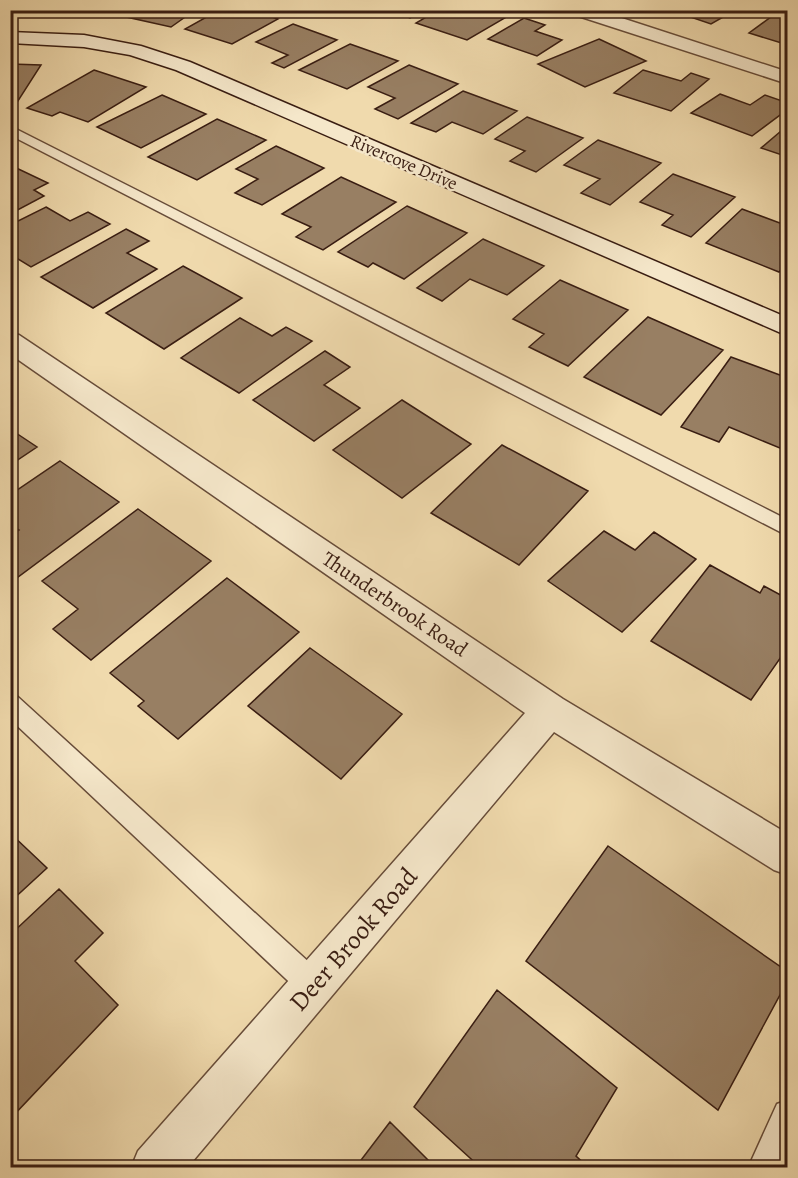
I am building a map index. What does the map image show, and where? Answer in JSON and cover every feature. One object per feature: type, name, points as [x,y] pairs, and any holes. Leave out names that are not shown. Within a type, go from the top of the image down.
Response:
[{"type":"street","points":[[588,12],[788,78]]},
{"type":"street","name":"Rivercove Drive","points":[[10,37],[84,41],[134,50],[183,66],[788,328]]},
{"type":"street","name":"Thunderbrook Road","points":[[10,341],[550,710],[788,856]]},
{"type":"street","name":"Deer Brook Road","points":[[155,1167],[550,710]]},
{"type":"lane","points":[[10,130],[788,529]]},
{"type":"lane","points":[[10,704],[313,985]]},
{"type":"lane","points":[[763,1167],[788,1115]]},
{"type":"building","points":[[10,10],[42,10],[41,13],[10,14]]},
{"type":"building","points":[[130,10],[195,10],[171,27],[122,16]]},
{"type":"building","points":[[219,10],[250,10],[278,19],[232,44],[185,29]]},
{"type":"building","points":[[390,10],[425,10],[410,18]]},
{"type":"building","points":[[438,10],[467,10],[480,15],[487,10],[504,10],[513,13],[467,40],[416,23]]},
{"type":"building","points":[[670,10],[728,10],[732,12],[711,24]]},
{"type":"building","points":[[775,14],[788,18],[788,45],[749,33]]},
{"type":"building","points":[[524,18],[545,25],[535,31],[562,40],[537,56],[488,39]]},
{"type":"building","points":[[293,24],[337,40],[284,68],[272,63],[288,55],[256,42]]},
{"type":"building","points":[[599,39],[646,61],[585,87],[538,64]]},
{"type":"building","points":[[350,44],[398,61],[347,89],[299,70]]},
{"type":"building","points":[[10,64],[41,65],[16,104],[10,103]]},
{"type":"building","points":[[409,65],[458,84],[398,119],[375,109],[395,98],[368,87]]},
{"type":"building","points":[[94,70],[146,87],[88,122],[60,112],[52,116],[27,108]]},
{"type":"building","points":[[643,70],[681,81],[691,73],[709,79],[671,111],[614,93]]},
{"type":"building","points":[[463,91],[517,111],[483,134],[452,122],[436,132],[411,123]]},
{"type":"building","points":[[720,94],[750,105],[765,95],[788,103],[788,109],[752,136],[691,113]]},
{"type":"building","points":[[162,95],[206,114],[141,148],[97,127]]},
{"type":"building","points":[[527,117],[583,138],[536,172],[510,161],[525,151],[495,139]]},
{"type":"building","points":[[217,119],[266,140],[197,180],[148,157]]},
{"type":"building","points":[[788,125],[788,157],[761,148]]},
{"type":"building","points":[[598,140],[661,163],[610,205],[581,193],[600,179],[564,165]]},
{"type":"building","points":[[276,146],[324,168],[262,205],[235,193],[258,179],[236,169]]},
{"type":"building","points":[[10,165],[48,183],[34,190],[44,196],[10,214]]},
{"type":"building","points":[[673,174],[735,197],[691,237],[662,225],[673,215],[640,202]]},
{"type":"building","points":[[341,177],[396,202],[323,250],[296,237],[311,227],[282,214]]},
{"type":"building","points":[[407,206],[467,233],[404,279],[373,263],[368,267],[338,252]]},
{"type":"building","points":[[46,207],[70,221],[88,212],[110,224],[31,267],[10,254],[10,225]]},
{"type":"building","points":[[742,209],[788,226],[788,263],[779,272],[706,243]]},
{"type":"building","points":[[126,229],[149,241],[127,253],[157,269],[93,308],[41,277]]},
{"type":"building","points":[[483,239],[544,266],[507,295],[470,279],[442,301],[417,288]]},
{"type":"building","points":[[183,266],[242,298],[164,349],[106,313]]},
{"type":"building","points":[[560,280],[628,310],[568,366],[529,347],[544,334],[513,319]]},
{"type":"building","points":[[648,317],[723,350],[661,415],[584,377]]},
{"type":"building","points":[[240,318],[272,336],[286,327],[312,341],[239,393],[181,358]]},
{"type":"building","points":[[325,351],[350,367],[324,385],[360,408],[314,441],[253,400]]},
{"type":"building","points":[[731,357],[788,378],[787,451],[729,427],[719,442],[681,427]]},
{"type":"building","points":[[402,400],[471,444],[402,498],[333,450]]},
{"type":"building","points":[[10,429],[37,447],[10,465]]},
{"type":"building","points":[[502,445],[588,491],[519,565],[431,513]]},
{"type":"building","points":[[60,461],[119,502],[14,580],[10,577],[10,536],[19,530],[10,524],[10,495]]},
{"type":"building","points":[[138,509],[211,561],[91,660],[53,629],[78,609],[42,581]]},
{"type":"building","points":[[604,531],[635,550],[654,532],[696,559],[622,632],[548,581]]},
{"type":"building","points":[[710,565],[760,593],[764,586],[788,599],[788,647],[751,700],[651,641]]},
{"type":"building","points":[[227,578],[299,632],[178,739],[138,706],[144,701],[110,673]]},
{"type":"building","points":[[310,648],[402,714],[341,779],[248,706]]},
{"type":"building","points":[[10,833],[47,868],[10,902]]},
{"type":"building","points":[[608,846],[788,972],[788,980],[718,1110],[526,961]]},
{"type":"building","points":[[59,889],[103,933],[75,961],[118,1005],[10,1119],[10,935]]},
{"type":"building","points":[[497,990],[617,1088],[576,1156],[589,1168],[481,1168],[414,1107]]},
{"type":"building","points":[[390,1122],[436,1168],[355,1168]]}]
